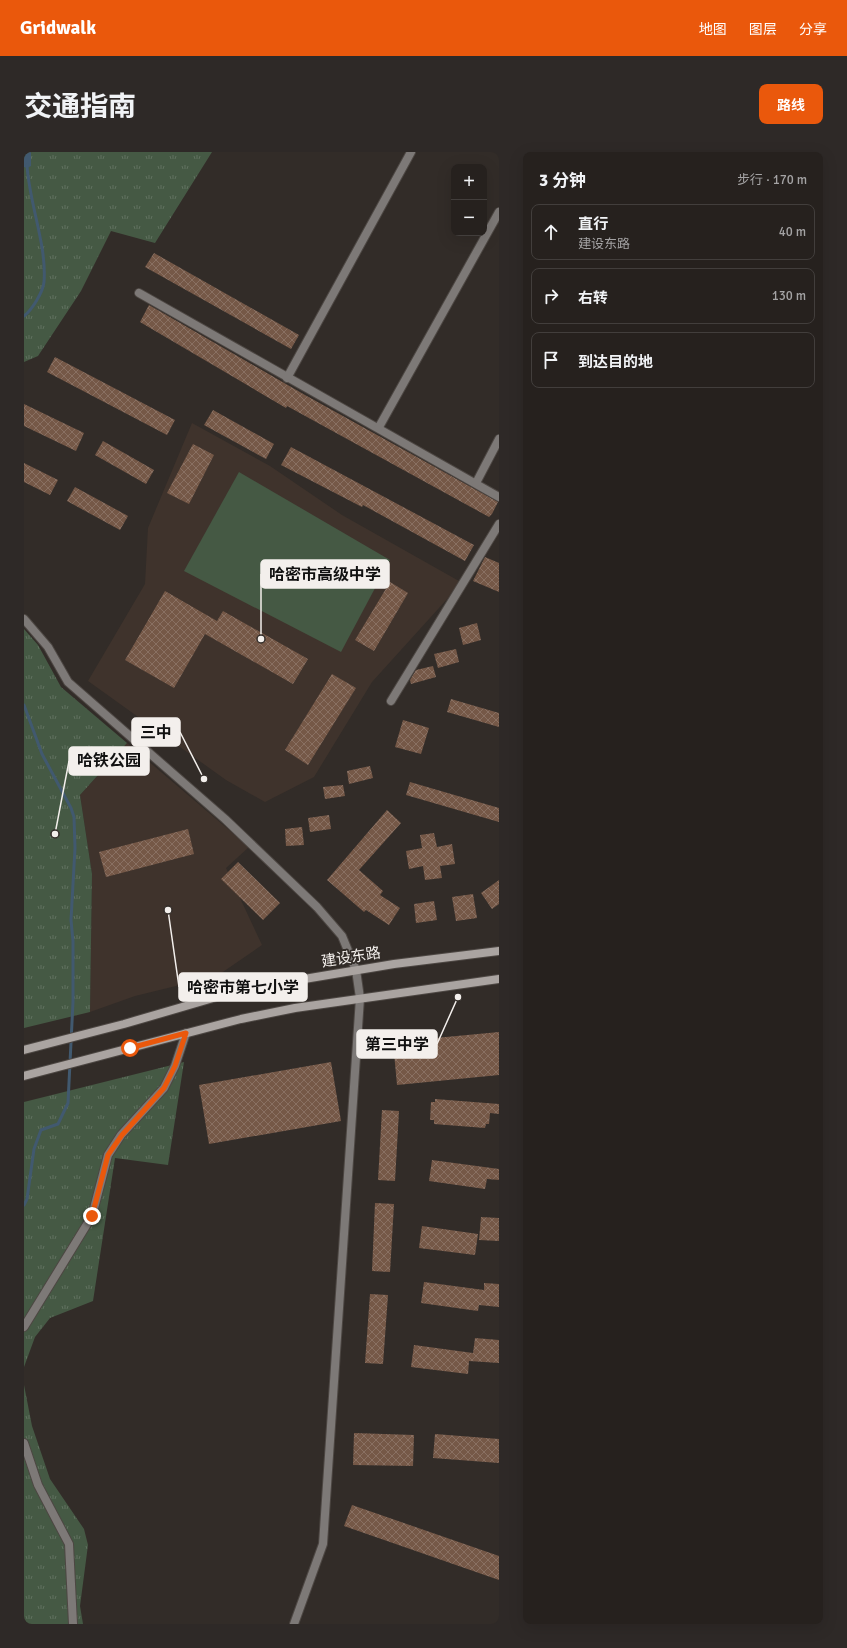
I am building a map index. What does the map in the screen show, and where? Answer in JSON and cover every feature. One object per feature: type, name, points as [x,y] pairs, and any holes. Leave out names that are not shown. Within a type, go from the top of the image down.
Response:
[{"type":"main road","name":"建设东路","points":[[24,1050],[124,1024],[244,989],[356,970],[499,951]]},
{"type":"main road","points":[[24,1076],[241,1019],[360,998],[499,979]]},
{"type":"street","points":[[287,378],[411,152]]},
{"type":"street","points":[[380,427],[499,212]]},
{"type":"street","points":[[140,293],[380,427],[499,497]]},
{"type":"street","points":[[476,484],[499,439]]},
{"type":"street","points":[[391,701],[499,524]]},
{"type":"street","points":[[24,619],[48,647],[68,682],[225,819],[317,907],[342,936],[356,970],[360,998],[323,1544],[294,1624]]},
{"type":"street","points":[[24,1327],[92,1216],[108,1155],[122,1135],[164,1088],[175,1066],[186,1033]]},
{"type":"street","points":[[24,1443],[38,1485],[69,1544],[73,1624]]},
{"type":"shaded area","points":[[192,423],[270,466],[342,515],[459,581],[448,598],[372,682],[314,777],[265,802],[226,780],[88,681],[145,584],[148,528]]},
{"type":"shaded area","points":[[127,743],[249,847],[226,868],[262,945],[217,976],[135,996],[90,1012],[92,874],[80,795]]},
{"type":"green space","points":[[24,152],[212,152],[155,243],[111,231],[81,291],[38,356],[24,362]]},
{"type":"green space","points":[[239,472],[390,560],[341,652],[184,571]]},
{"type":"green space","points":[[24,629],[38,645],[61,687],[127,743],[80,795],[92,874],[90,1012],[24,1028]]},
{"type":"green space","points":[[184,1062],[168,1165],[115,1158],[93,1301],[50,1318],[35,1337],[24,1367],[24,1102]]},
{"type":"green space","points":[[24,1385],[32,1426],[50,1479],[84,1529],[88,1545],[80,1606],[83,1624],[24,1624]]},
{"type":"water","points":[[24,152],[31,152],[31,166],[27,168],[24,167]]},
{"type":"building","points":[[154,253],[299,335],[291,349],[145,267]]},
{"type":"building","points":[[149,305],[305,395],[498,502],[492,514],[489,517],[287,406],[286,408],[140,322]]},
{"type":"building","points":[[55,357],[175,420],[167,435],[47,372]]},
{"type":"building","points":[[24,404],[84,433],[76,451],[24,426]]},
{"type":"building","points":[[213,410],[274,444],[266,459],[204,425]]},
{"type":"building","points":[[103,441],[154,470],[146,484],[95,455]]},
{"type":"building","points":[[193,444],[214,455],[189,504],[167,493]]},
{"type":"building","points":[[291,447],[474,545],[465,561],[363,505],[362,507],[281,465]]},
{"type":"building","points":[[24,463],[58,480],[50,495],[24,482]]},
{"type":"building","points":[[75,487],[128,516],[120,530],[67,501]]},
{"type":"building","points":[[485,557],[499,563],[499,592],[473,581]]},
{"type":"building","points":[[390,582],[408,593],[374,651],[355,640]]},
{"type":"building","points":[[165,591],[217,621],[223,611],[308,659],[293,684],[205,634],[174,688],[125,660]]},
{"type":"building","points":[[477,623],[481,640],[463,645],[459,628]]},
{"type":"building","points":[[456,649],[459,662],[438,668],[434,654]]},
{"type":"building","points":[[433,666],[436,677],[411,684],[410,680],[416,670]]},
{"type":"building","points":[[332,674],[356,688],[308,765],[285,750]]},
{"type":"building","points":[[451,699],[499,713],[499,727],[447,712]]},
{"type":"building","points":[[403,720],[429,728],[421,754],[395,747]]},
{"type":"building","points":[[370,766],[373,778],[349,784],[347,771]]},
{"type":"building","points":[[410,782],[499,808],[499,822],[406,795]]},
{"type":"building","points":[[343,785],[345,796],[325,799],[323,787]]},
{"type":"building","points":[[387,810],[401,823],[359,870],[383,891],[380,895],[400,908],[389,925],[366,910],[364,912],[327,880]]},
{"type":"building","points":[[329,815],[331,829],[310,832],[308,818]]},
{"type":"building","points":[[302,827],[304,845],[286,846],[285,829]]},
{"type":"building","points":[[188,829],[194,854],[106,877],[99,852]]},
{"type":"building","points":[[434,833],[437,847],[452,844],[455,864],[440,866],[442,878],[425,880],[423,866],[409,869],[406,851],[422,848],[420,835]]},
{"type":"building","points":[[238,862],[280,903],[263,920],[221,879]]},
{"type":"building","points":[[499,880],[499,904],[492,909],[481,893]]},
{"type":"building","points":[[473,894],[477,918],[456,921],[452,897]]},
{"type":"building","points":[[434,901],[437,920],[416,923],[414,904]]},
{"type":"building","points":[[499,1032],[499,1075],[397,1085],[393,1042]]},
{"type":"building","points":[[331,1062],[341,1121],[209,1144],[199,1085]]},
{"type":"building","points":[[435,1099],[499,1104],[499,1114],[490,1113],[489,1124],[486,1124],[485,1128],[434,1124],[434,1120],[430,1120],[431,1102],[435,1102]]},
{"type":"building","points":[[382,1110],[399,1111],[395,1181],[378,1180]]},
{"type":"building","points":[[432,1160],[499,1169],[499,1180],[487,1179],[485,1189],[429,1181]]},
{"type":"building","points":[[375,1203],[394,1204],[390,1272],[372,1271]]},
{"type":"building","points":[[481,1217],[499,1218],[499,1241],[479,1240]]},
{"type":"building","points":[[422,1226],[478,1234],[475,1255],[419,1248]]},
{"type":"building","points":[[424,1282],[484,1290],[484,1283],[499,1284],[499,1307],[479,1305],[478,1311],[421,1303]]},
{"type":"building","points":[[370,1294],[388,1295],[383,1364],[365,1363]]},
{"type":"building","points":[[475,1338],[499,1340],[499,1363],[469,1361],[468,1374],[411,1367],[414,1345],[473,1353]]},
{"type":"building","points":[[354,1433],[414,1435],[413,1466],[353,1465]]},
{"type":"building","points":[[435,1434],[499,1439],[499,1463],[433,1458]]},
{"type":"building","points":[[352,1505],[499,1556],[499,1580],[344,1526]]},
{"type":"waterway","points":[[24,316],[37,300],[42,291],[44,282],[43,253],[28,179],[27,165]]},
{"type":"waterway","points":[[24,705],[42,754],[71,808],[74,817],[75,848],[71,920],[73,941],[73,1002],[68,1103],[58,1124],[41,1130],[34,1149],[27,1199],[24,1205]]},
{"type":"place","name":"哈密市高级中学","points":[[261,639]]},
{"type":"place","name":"三中","points":[[204,779]]},
{"type":"place","name":"哈铁公园","points":[[55,834]]},
{"type":"place","name":"哈密市第七小学","points":[[168,910]]},
{"type":"place","name":"第三中学","points":[[458,997]]},
{"type":"route","points":[[92,1216],[108,1155],[122,1135],[164,1088],[175,1066],[186,1033],[130,1048]]}]
